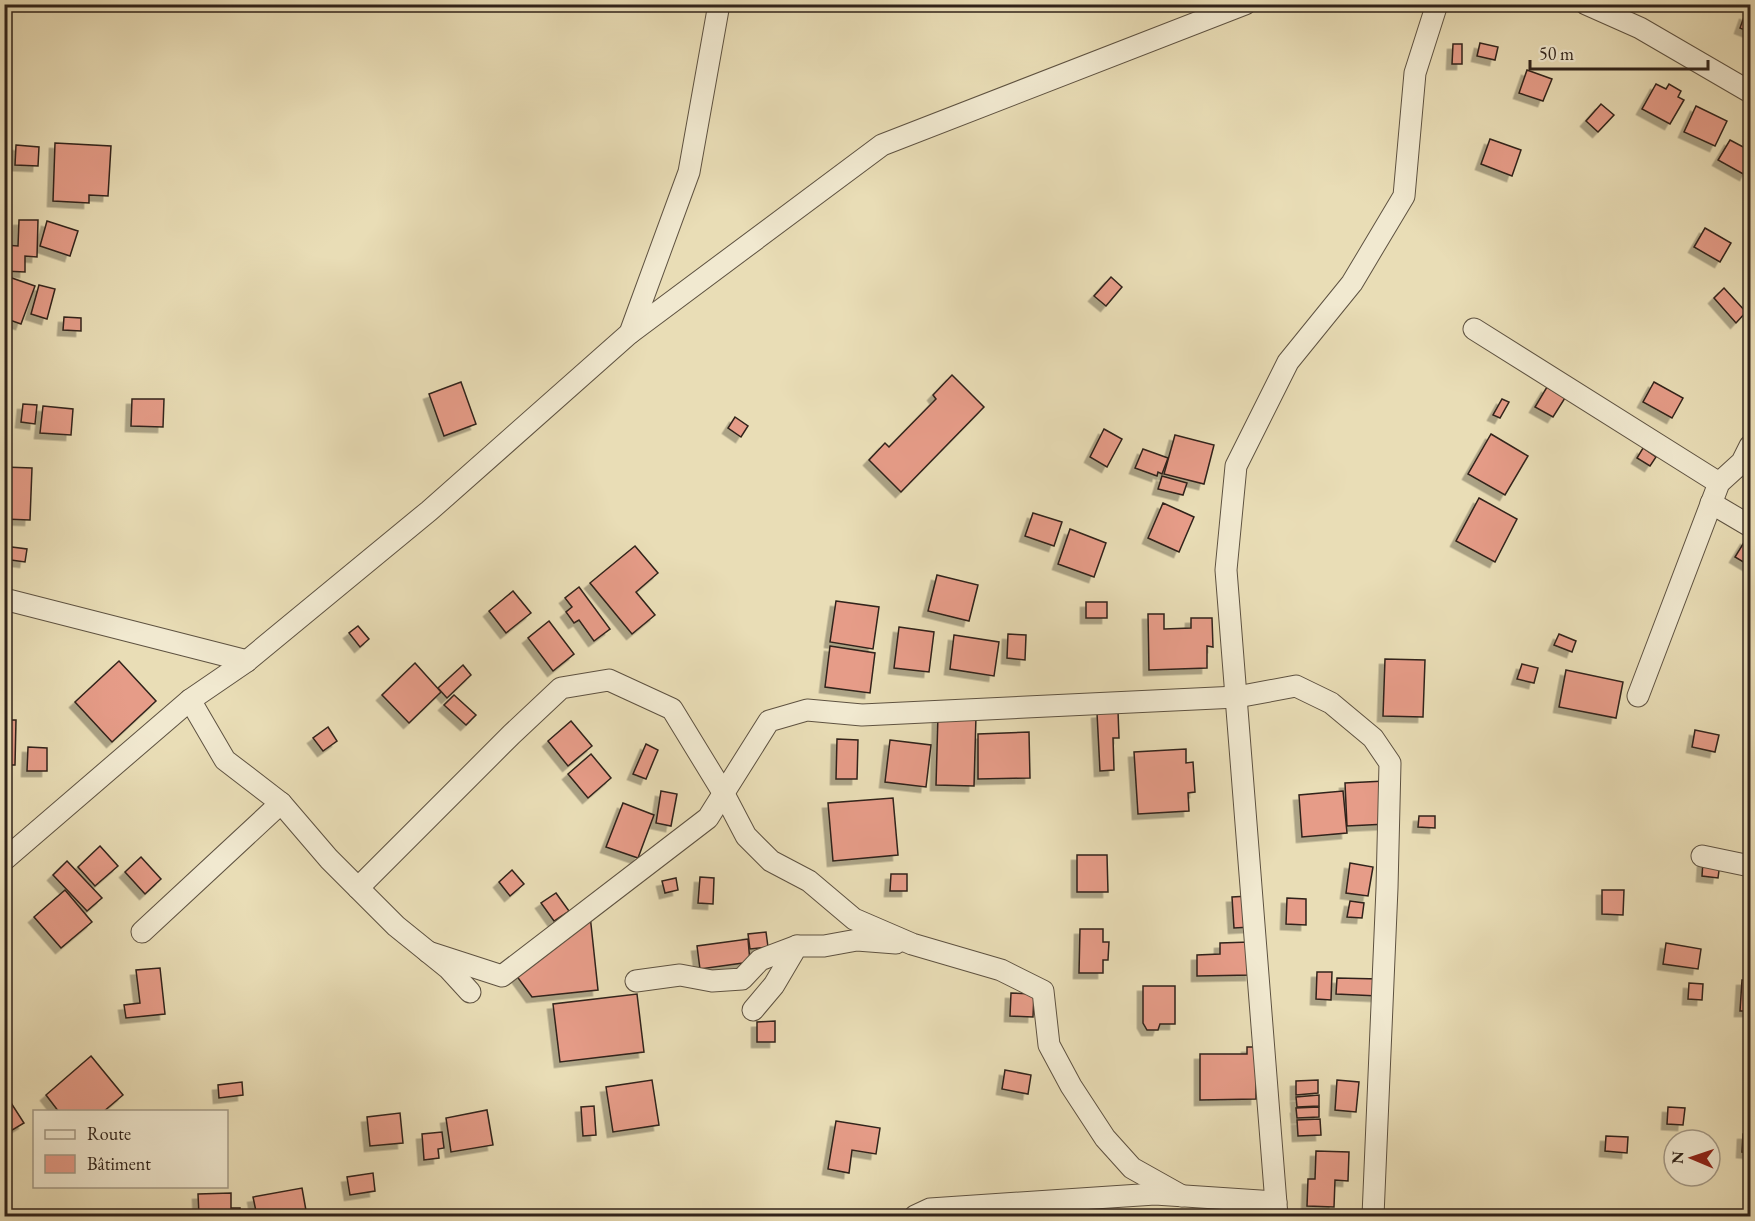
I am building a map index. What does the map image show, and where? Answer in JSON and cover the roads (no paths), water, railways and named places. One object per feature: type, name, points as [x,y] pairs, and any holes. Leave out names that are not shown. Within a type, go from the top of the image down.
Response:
[{"type":"street","points":[[630,333],[690,172],[719,4]]},
{"type":"street","points":[[4,860],[190,700],[247,661],[429,511],[630,333],[882,145],[1245,4]]},
{"type":"street","points":[[915,1216],[930,1209],[1028,1209],[1155,1194],[1276,1209],[1226,570],[1236,466],[1288,362],[1352,283],[1404,196],[1414,73],[1437,4]]},
{"type":"street","points":[[1586,4],[1640,28],[1750,92]]},
{"type":"street","points":[[1474,329],[1715,493],[1750,526]]},
{"type":"street","points":[[1638,696],[1715,493],[1742,462],[1750,446]]},
{"type":"street","points":[[4,598],[247,661]]},
{"type":"street","points":[[358,888],[561,688],[609,680],[672,709],[724,794],[746,836],[771,861],[809,881],[854,919],[912,944],[1001,970],[1043,991],[1049,1045],[1071,1086],[1105,1138],[1132,1168],[1182,1196]]},
{"type":"street","points":[[428,952],[502,976],[708,818],[770,722],[807,710],[862,715],[1237,697],[1296,686],[1331,703],[1374,738],[1390,763],[1373,1216]]},
{"type":"street","points":[[190,700],[225,760],[280,803],[329,859],[396,926],[448,968],[470,993]]},
{"type":"street","points":[[142,932],[280,803]]},
{"type":"street","points":[[1702,856],[1750,866]]},
{"type":"street","points":[[636,981],[680,975],[712,981],[742,979],[760,960],[797,946],[824,946],[856,940],[912,944]]},
{"type":"street","points":[[753,1010],[774,985],[797,946]]}]
